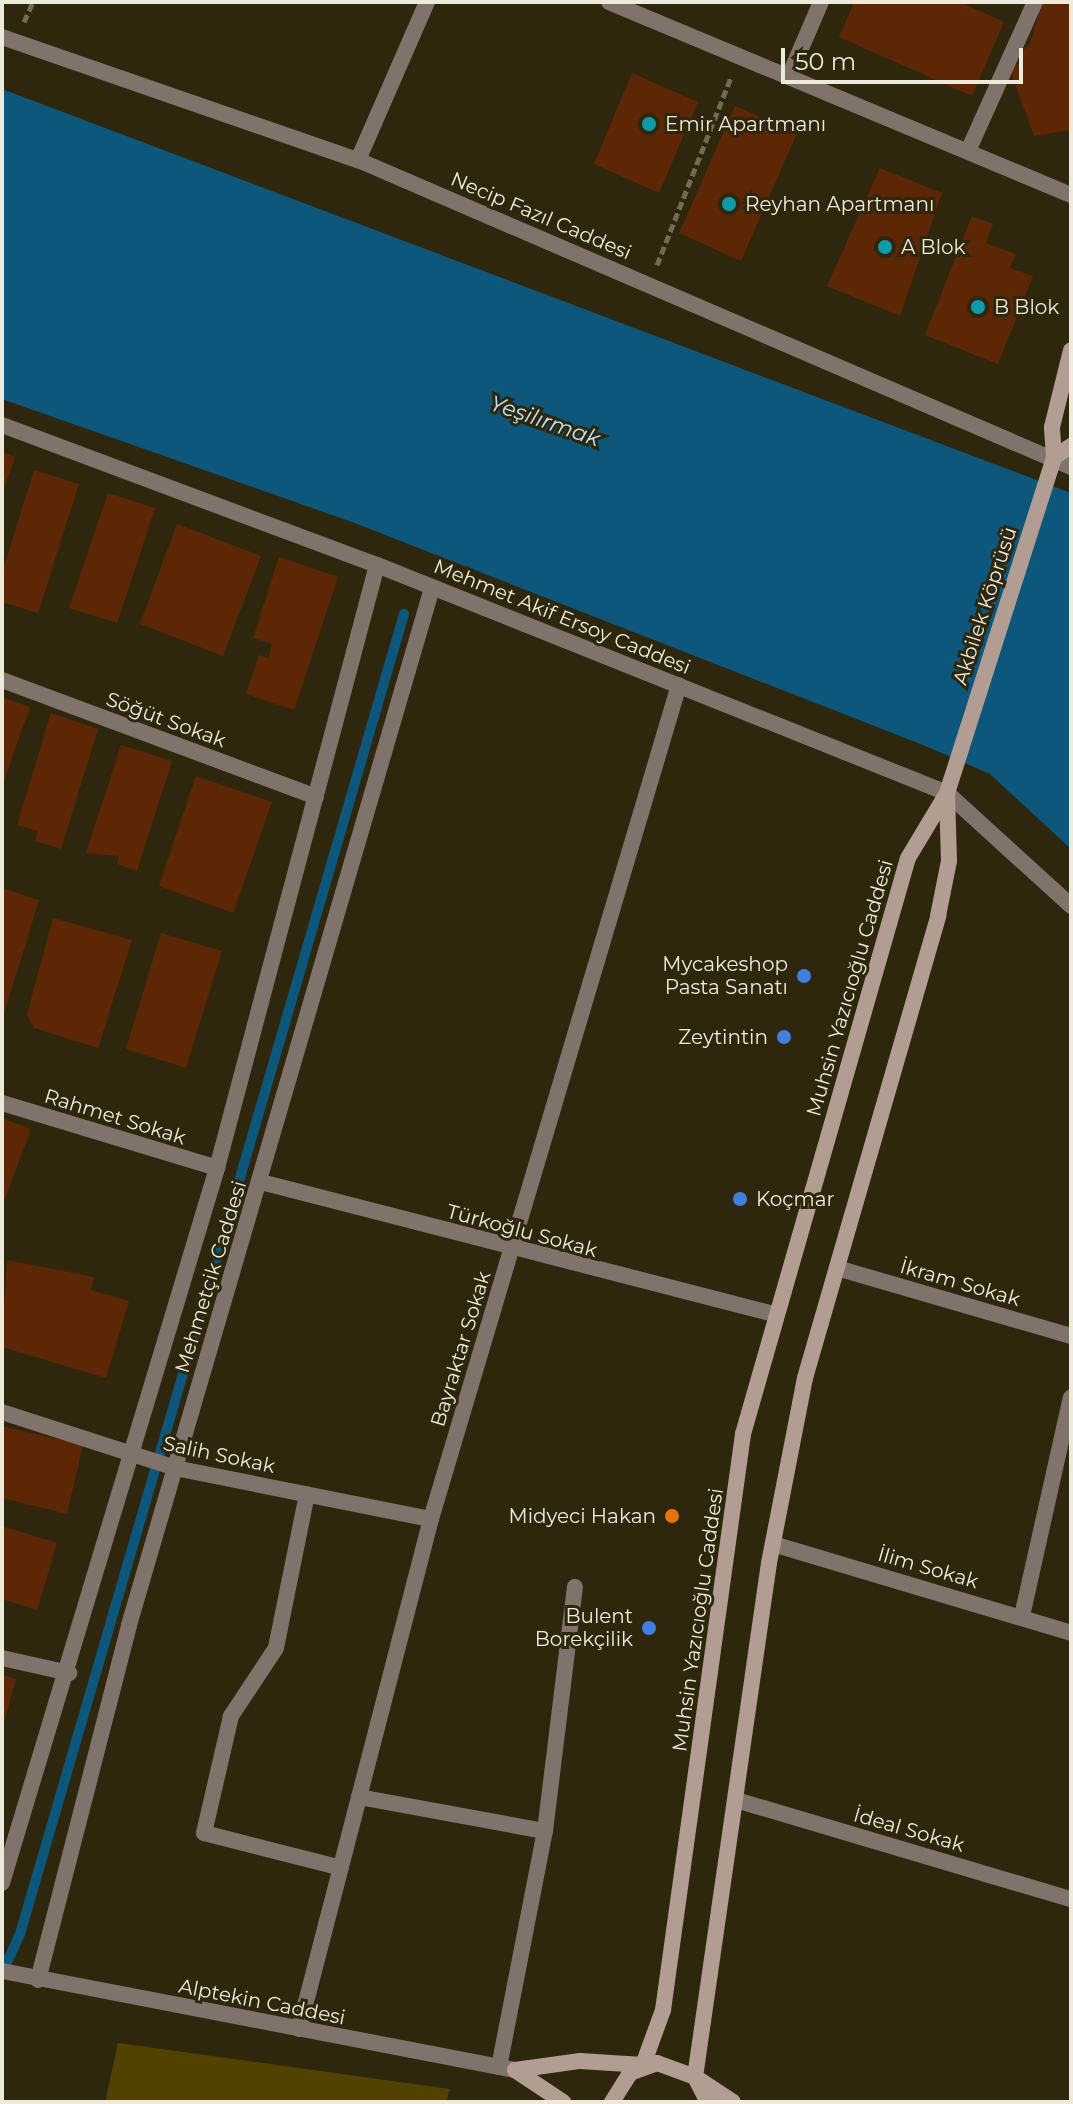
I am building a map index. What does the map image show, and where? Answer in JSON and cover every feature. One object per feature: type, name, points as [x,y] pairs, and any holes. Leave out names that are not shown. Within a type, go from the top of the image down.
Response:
[{"type":"main road","name":"Akbilek Köprüsü","points":[[947,793],[1054,457],[1052,427],[1071,350]]},
{"type":"main road","points":[[1054,457],[1071,446]]},
{"type":"main road","points":[[708,2102],[695,2077],[773,1544],[805,1378],[938,916],[949,861],[947,793]]},
{"type":"main road","name":"Muhsin Yazıcıoğlu Caddesi","points":[[643,2065],[663,2010],[743,1434],[774,1314],[908,858],[947,793]]},
{"type":"main road","points":[[507,2068],[580,2061],[671,2064],[733,2102]]},
{"type":"main road","points":[[612,2102],[619,2084],[643,2065]]},
{"type":"main road","points":[[507,2068],[563,2102]]},
{"type":"street","points":[[358,160],[427,2]]},
{"type":"street","points":[[609,2],[790,74],[1071,195]]},
{"type":"street","points":[[790,74],[821,2]]},
{"type":"street","points":[[968,151],[1035,2]]},
{"type":"street","name":"Necip Fazıl Caddesi","points":[[2,37],[358,160],[1054,457],[1071,467]]},
{"type":"street","name":"Mehmet Akif Ersoy Caddesi","points":[[2,425],[377,565],[947,793],[1071,906]]},
{"type":"street","name":"Mehmetçik Caddesi","points":[[2,1883],[69,1673],[217,1168],[377,565]]},
{"type":"street","name":"Mehmetçik Caddesi","points":[[38,1980],[175,1468],[432,588]]},
{"type":"street","name":"Söğüt Sokak","points":[[2,680],[316,797]]},
{"type":"street","name":"Bayraktar Sokak","points":[[299,2029],[431,1519],[679,685]]},
{"type":"street","name":"Rahmet Sokak","points":[[2,1103],[217,1168]]},
{"type":"street","name":"Türkoğlu Sokak","points":[[261,1182],[512,1250],[774,1314]]},
{"type":"street","name":"İkram Sokak","points":[[837,1268],[1071,1336]]},
{"type":"street","points":[[1022,1616],[1071,1397]]},
{"type":"street","name":"Salih Sokak","points":[[2,1412],[175,1468],[431,1519]]},
{"type":"street","points":[[307,1494],[276,1648],[231,1716],[204,1833],[341,1868]]},
{"type":"street","name":"İlim Sokak","points":[[773,1544],[1071,1633]]},
{"type":"street","points":[[507,2068],[545,1831],[575,1587]]},
{"type":"street","points":[[2,1658],[69,1673]]},
{"type":"street","points":[[359,1797],[545,1831]]},
{"type":"street","name":"İdeal Sokak","points":[[736,1800],[1071,1899]]},
{"type":"street","name":"Alptekin Caddesi","points":[[2,1971],[507,2068]]},
{"type":"path","points":[[649,285],[728,84]]},
{"type":"shaded area","points":[[118,2043],[450,2089],[446,2102],[105,2102]]},
{"type":"water","name":"Yeşilırmak","points":[[2,89],[1071,493],[1071,849],[990,774],[923,745],[352,522],[2,399]]},
{"type":"building","points":[[854,2],[960,2],[1004,22],[972,96],[839,37]]},
{"type":"building","points":[[1043,2],[1071,2],[1071,130],[1034,136],[1010,70],[1022,61],[1017,57],[1030,43]]},
{"type":"building","name":"Emir Apartmanı","points":[[632,73],[698,102],[659,193],[594,164]]},
{"type":"building","name":"Reyhan Apartmanı","points":[[735,106],[797,133],[741,261],[679,233]]},
{"type":"building","name":"A Blok","points":[[880,168],[942,193],[900,316],[827,286]]},
{"type":"building","name":"B Blok","points":[[972,216],[993,224],[986,243],[1016,254],[1010,268],[1033,276],[998,364],[925,335]]},
{"type":"building","points":[[2,452],[15,457],[2,494]]},
{"type":"building","points":[[34,470],[79,484],[38,613],[2,602],[2,573]]},
{"type":"building","points":[[108,493],[155,508],[117,623],[69,608]]},
{"type":"building","points":[[177,524],[261,556],[223,656],[140,624]]},
{"type":"building","points":[[279,557],[338,577],[294,710],[246,694],[259,655],[268,658],[272,644],[253,638]]},
{"type":"building","points":[[2,697],[30,707],[2,786]]},
{"type":"building","points":[[51,713],[98,729],[61,849],[35,841],[38,831],[17,825]]},
{"type":"building","points":[[121,745],[172,761],[137,871],[117,864],[119,856],[86,853]]},
{"type":"building","points":[[196,776],[272,802],[233,913],[159,886]]},
{"type":"building","points":[[2,888],[39,900],[3,1017],[2,1017]]},
{"type":"building","points":[[53,918],[132,940],[98,1048],[34,1028],[27,1014]]},
{"type":"building","points":[[161,933],[222,951],[186,1068],[126,1049]]},
{"type":"building","points":[[2,1118],[31,1129],[5,1199],[2,1198]]},
{"type":"building","points":[[7,1260],[94,1277],[91,1290],[129,1301],[106,1378],[2,1347]]},
{"type":"building","points":[[2,1426],[83,1445],[67,1514],[2,1498]]},
{"type":"building","points":[[2,1526],[57,1543],[37,1610],[2,1599]]},
{"type":"building","points":[[2,1675],[16,1679],[3,1726],[2,1726]]},
{"type":"waterway","points":[[2,1973],[20,1934],[404,614]]},
{"type":"place","name":"Emir Apartmanı","points":[[649,124]]},
{"type":"place","name":"Reyhan Apartmanı","points":[[729,204]]},
{"type":"place","name":"A Blok","points":[[885,247]]},
{"type":"place","name":"B Blok","points":[[978,307]]},
{"type":"place","name":"Mycakeshop Pasta Sanatı","points":[[804,976]]},
{"type":"place","name":"Zeytintin","points":[[784,1037]]},
{"type":"place","name":"Koçmar","points":[[740,1199]]},
{"type":"place","name":"Midyeci Hakan","points":[[672,1516]]},
{"type":"place","name":"Bulent Borekçilik","points":[[649,1628]]}]
